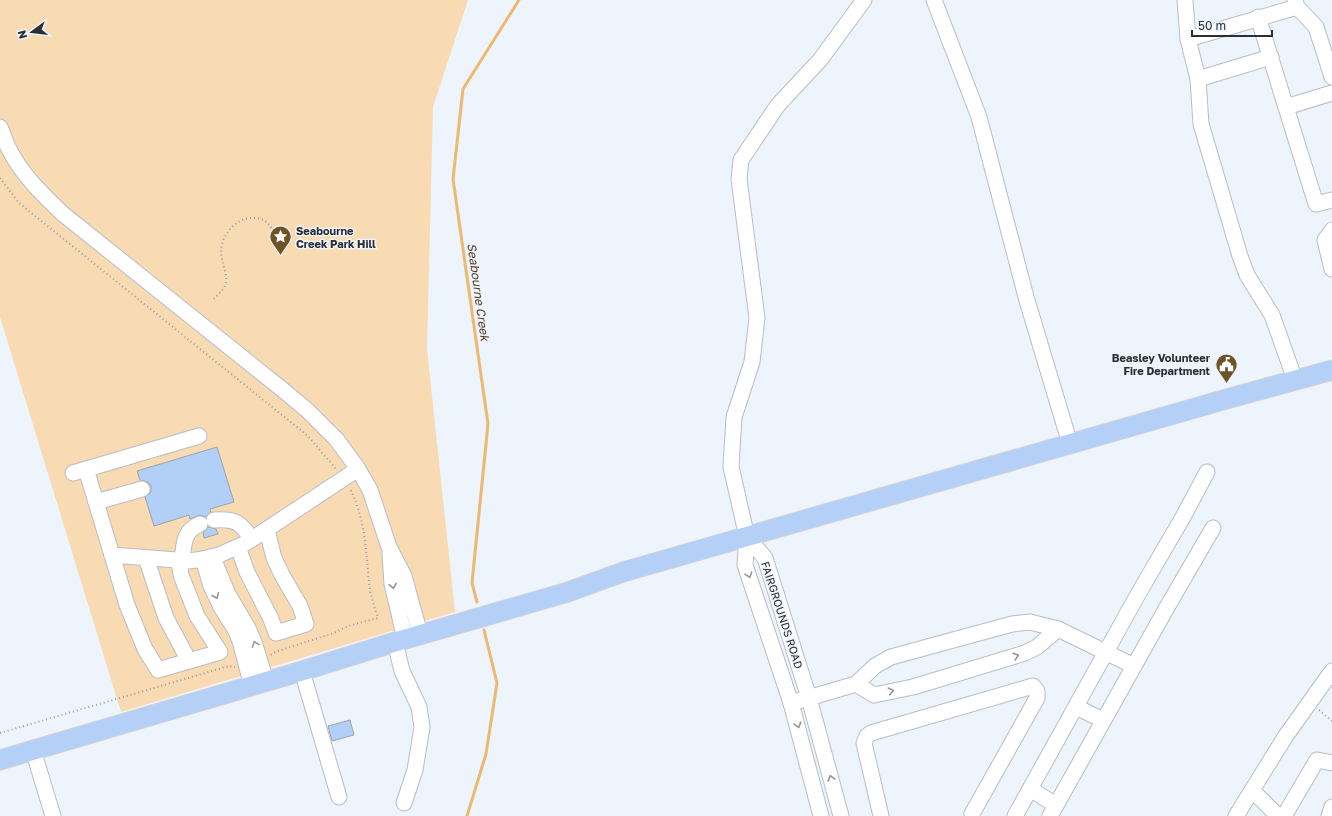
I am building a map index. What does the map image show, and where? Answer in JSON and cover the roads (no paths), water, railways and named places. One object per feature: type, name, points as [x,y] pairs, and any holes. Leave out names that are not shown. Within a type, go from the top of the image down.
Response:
[{"type":"main road","points":[[0,760],[259,684],[406,638],[568,592],[624,572],[1332,370]]},
{"type":"street","points":[[747,537],[731,467],[734,417],[752,362],[757,318],[739,179],[741,160],[778,106],[820,60],[864,0]]},
{"type":"street","points":[[934,0],[979,117],[1026,297],[1070,444]]},
{"type":"street","points":[[1185,0],[1188,39],[1198,79],[1200,124],[1247,275],[1272,314],[1295,380]]},
{"type":"street","points":[[1188,39],[1258,17],[1296,3],[1316,27],[1332,77]]},
{"type":"street","points":[[1258,17],[1316,204],[1332,200]]},
{"type":"street","points":[[1198,79],[1271,57]]},
{"type":"street","points":[[1286,107],[1332,93]]},
{"type":"street","points":[[0,127],[8,147],[21,169],[41,194],[63,214],[307,410],[337,440],[358,469],[370,490],[389,547],[404,576],[406,638],[402,671],[419,707],[422,727],[416,770],[404,803]]},
{"type":"street","points":[[1332,230],[1325,240],[1332,269]]},
{"type":"street","points":[[199,436],[79,471],[96,502],[126,605],[134,626],[145,649],[158,670],[220,652],[197,616],[181,575],[181,561],[186,535],[192,527],[207,522],[226,519],[233,520],[242,526],[252,540]]},
{"type":"street","points":[[112,555],[181,561],[208,558],[252,540],[358,469]]},
{"type":"street","points":[[1015,816],[1184,517],[1207,472]]},
{"type":"street","points":[[96,502],[142,489]]},
{"type":"street","points":[[1030,789],[1053,811],[1103,720],[1213,528]]},
{"type":"street","points":[[238,547],[247,572],[271,619],[276,633],[306,624],[300,606],[274,558],[266,530]]},
{"type":"street","name":"FAIRGROUNDS ROAD","points":[[747,537],[765,558],[809,698],[841,816]]},
{"type":"street","name":"FAIRGROUNDS ROAD","points":[[747,537],[745,565],[791,703],[822,816]]},
{"type":"street","points":[[146,558],[166,618],[189,661]]},
{"type":"street","points":[[208,558],[211,586],[221,608],[253,662],[259,684]]},
{"type":"street","points":[[791,703],[856,684],[875,666],[891,657],[1018,623],[1030,622],[1058,629],[1134,666]]},
{"type":"street","points":[[856,684],[874,695],[913,687],[1025,653],[1037,647],[1058,629]]},
{"type":"street","points":[[302,671],[339,797]]},
{"type":"street","points":[[1236,816],[1285,737],[1332,671]]},
{"type":"street","points":[[880,816],[864,742],[867,736],[871,733],[1033,686],[1037,691],[1037,698],[973,815]]},
{"type":"street","points":[[1076,707],[1103,720]]},
{"type":"street","points":[[33,750],[52,816]]},
{"type":"street","points":[[1284,816],[1317,760],[1332,763]]},
{"type":"street","points":[[1252,790],[1278,816]]},
{"type":"street","points":[[1329,816],[1332,807]]},
{"type":"waterway","name":"Seabourne Creek","points":[[477,602],[472,583],[488,424],[453,179],[463,89],[519,0]]},
{"type":"waterway","name":"Seabourne Creek","points":[[467,816],[486,754],[497,683],[484,630]]},
{"type":"place","name":"Seabourne Creek Park Hill","points":[[280,256]]},
{"type":"place","name":"Beasley Volunteer Fire Department","points":[[1226,384]]}]
